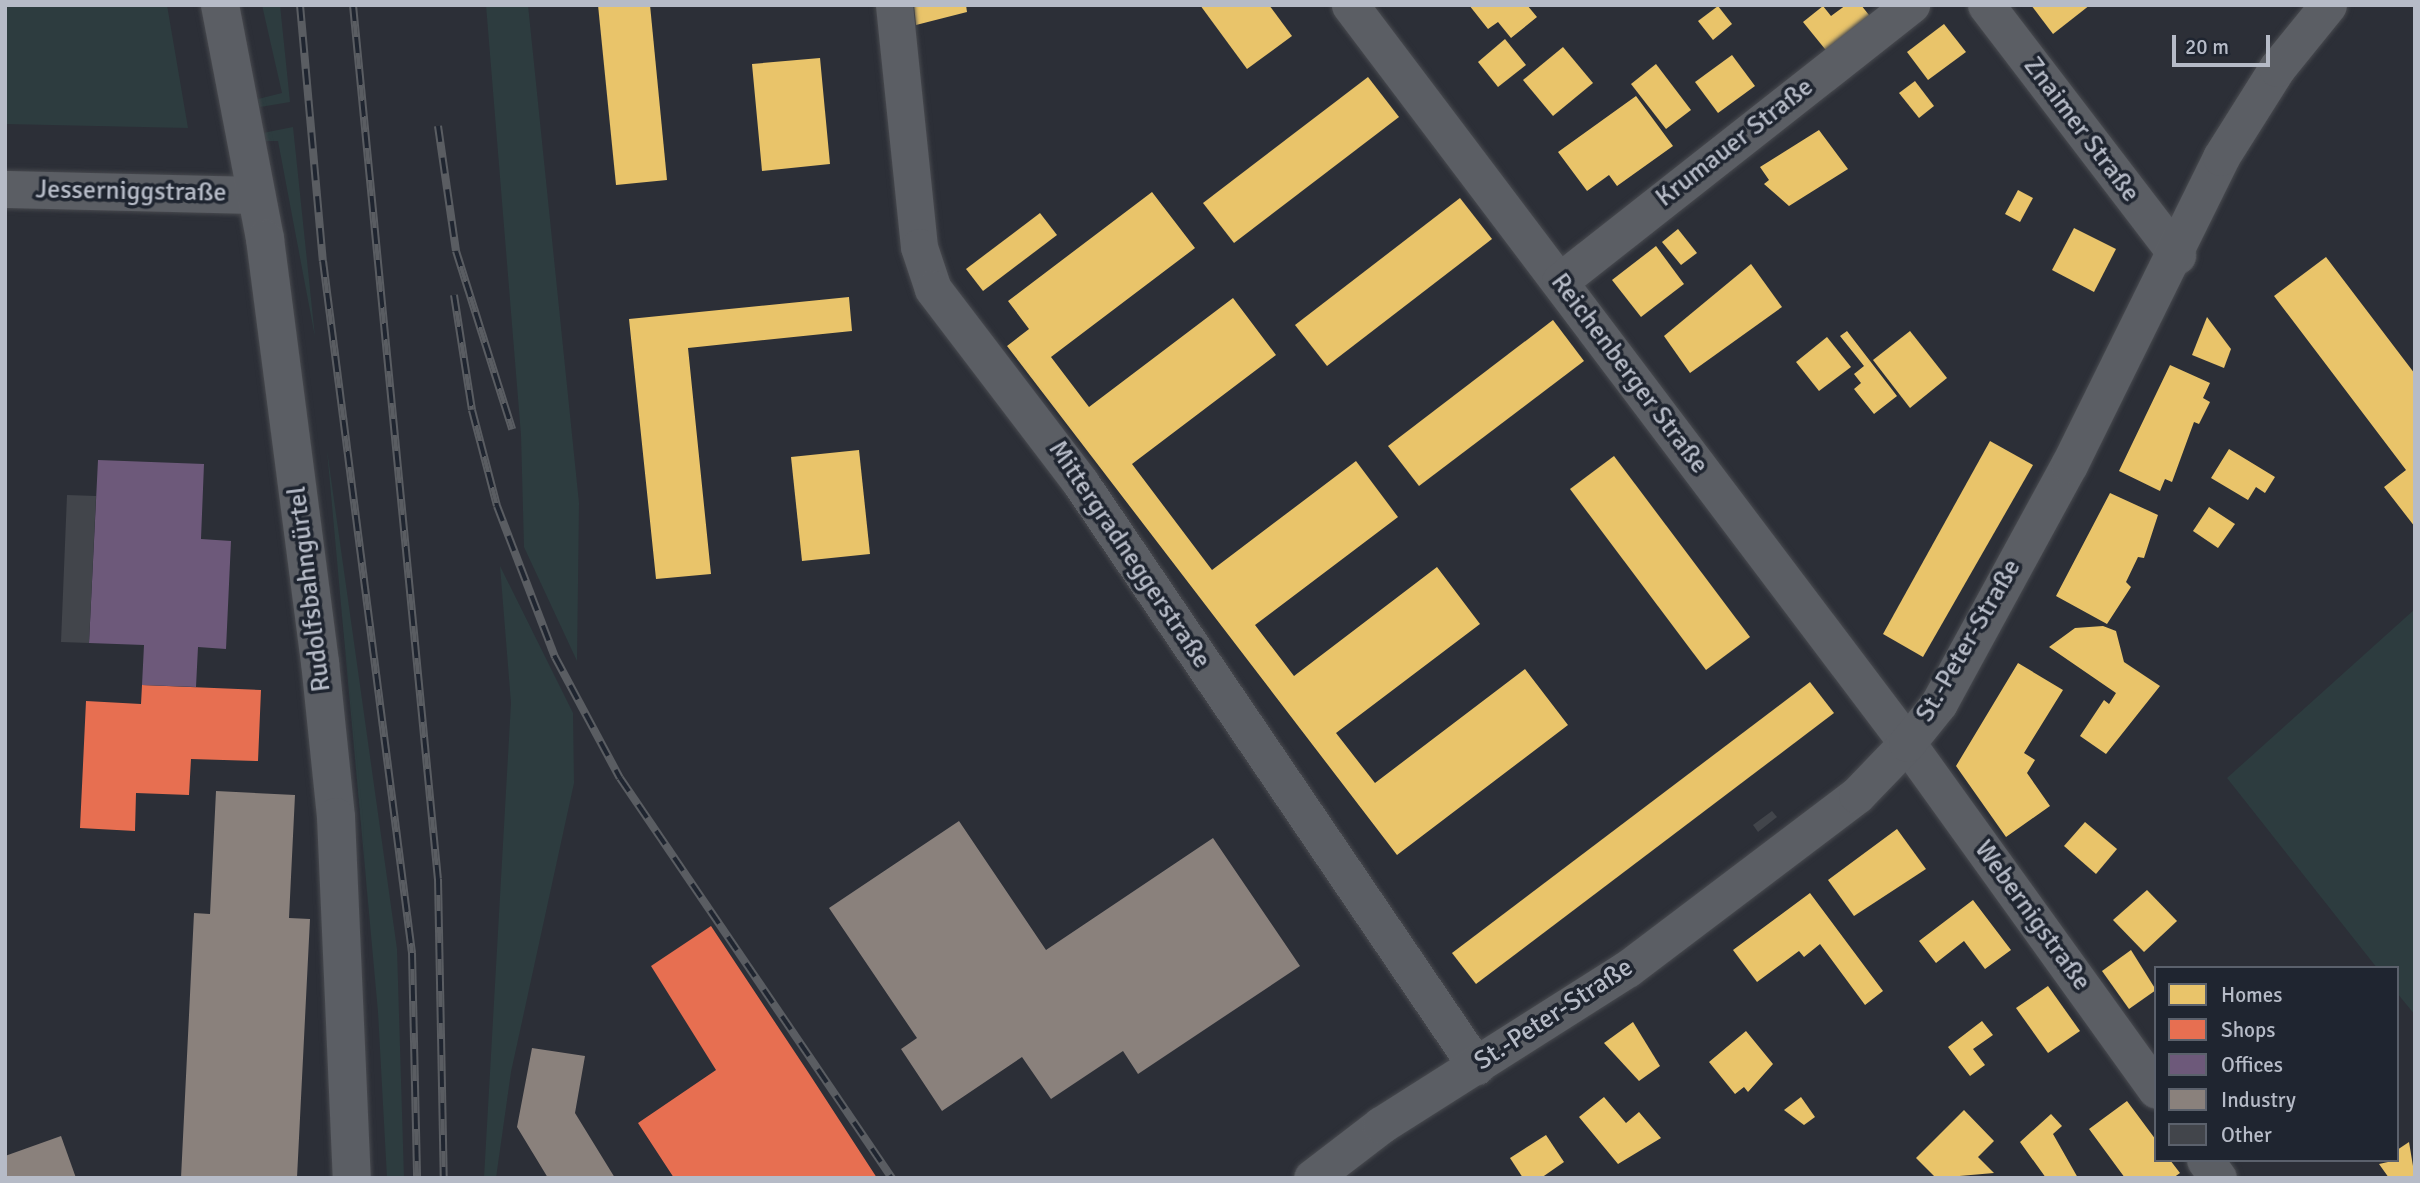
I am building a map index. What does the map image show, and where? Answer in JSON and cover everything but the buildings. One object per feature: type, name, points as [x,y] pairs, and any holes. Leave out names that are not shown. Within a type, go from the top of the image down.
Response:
[{"type":"street","name":"Rudolfsbahngürtel","points":[[220,5],[256,195],[336,817],[352,1178]]},
{"type":"street","name":"Mittergradneggerstraße","points":[[894,5],[919,247],[933,289],[1080,482],[1476,1066]]},
{"type":"street","name":"Reichenberger Straße","points":[[1350,5],[1906,743]]},
{"type":"street","name":"Krumauer Straße","points":[[1560,281],[1911,5]]},
{"type":"street","name":"Znaimer Straße","points":[[1986,5],[2176,254]]},
{"type":"street","name":"St.-Peter-Straße","points":[[1319,1176],[1476,1066],[1661,944],[1857,795],[1906,743],[1939,703],[2176,254],[2239,126],[2328,5]]},
{"type":"street","name":"Jesserniggstraße","points":[[5,189],[256,195]]},
{"type":"street","name":"Webernigstraße","points":[[1906,743],[2154,1087]]},
{"type":"street","points":[[2206,1162],[2218,1178]]},
{"type":"shaded area","points":[[5,5],[167,5],[188,128],[5,124]]},
{"type":"shaded area","points":[[262,5],[280,5],[290,102],[260,107],[258,99],[282,93]]},
{"type":"shaded area","points":[[486,5],[528,5],[579,503],[577,661],[524,547],[521,435]]},
{"type":"shaded area","points":[[293,127],[315,337],[278,141],[264,141],[263,133]]},
{"type":"shaded area","points":[[327,450],[397,949],[404,1178],[387,1178],[378,1012]]},
{"type":"shaded area","points":[[500,566],[573,713],[574,783],[511,1072],[496,1178],[484,1178],[511,703]]},
{"type":"shaded area","points":[[2415,609],[2415,1015],[2399,995],[2399,966],[2375,966],[2227,778]]},
{"type":"railway","points":[[300,5],[323,261],[412,953],[417,1178]]},
{"type":"railway","points":[[353,5],[438,879],[444,1178]]},
{"type":"railway","points":[[438,126],[456,251],[512,429]]},
{"type":"railway","points":[[454,295],[472,410],[497,506],[555,657],[620,778],[892,1178]]}]
